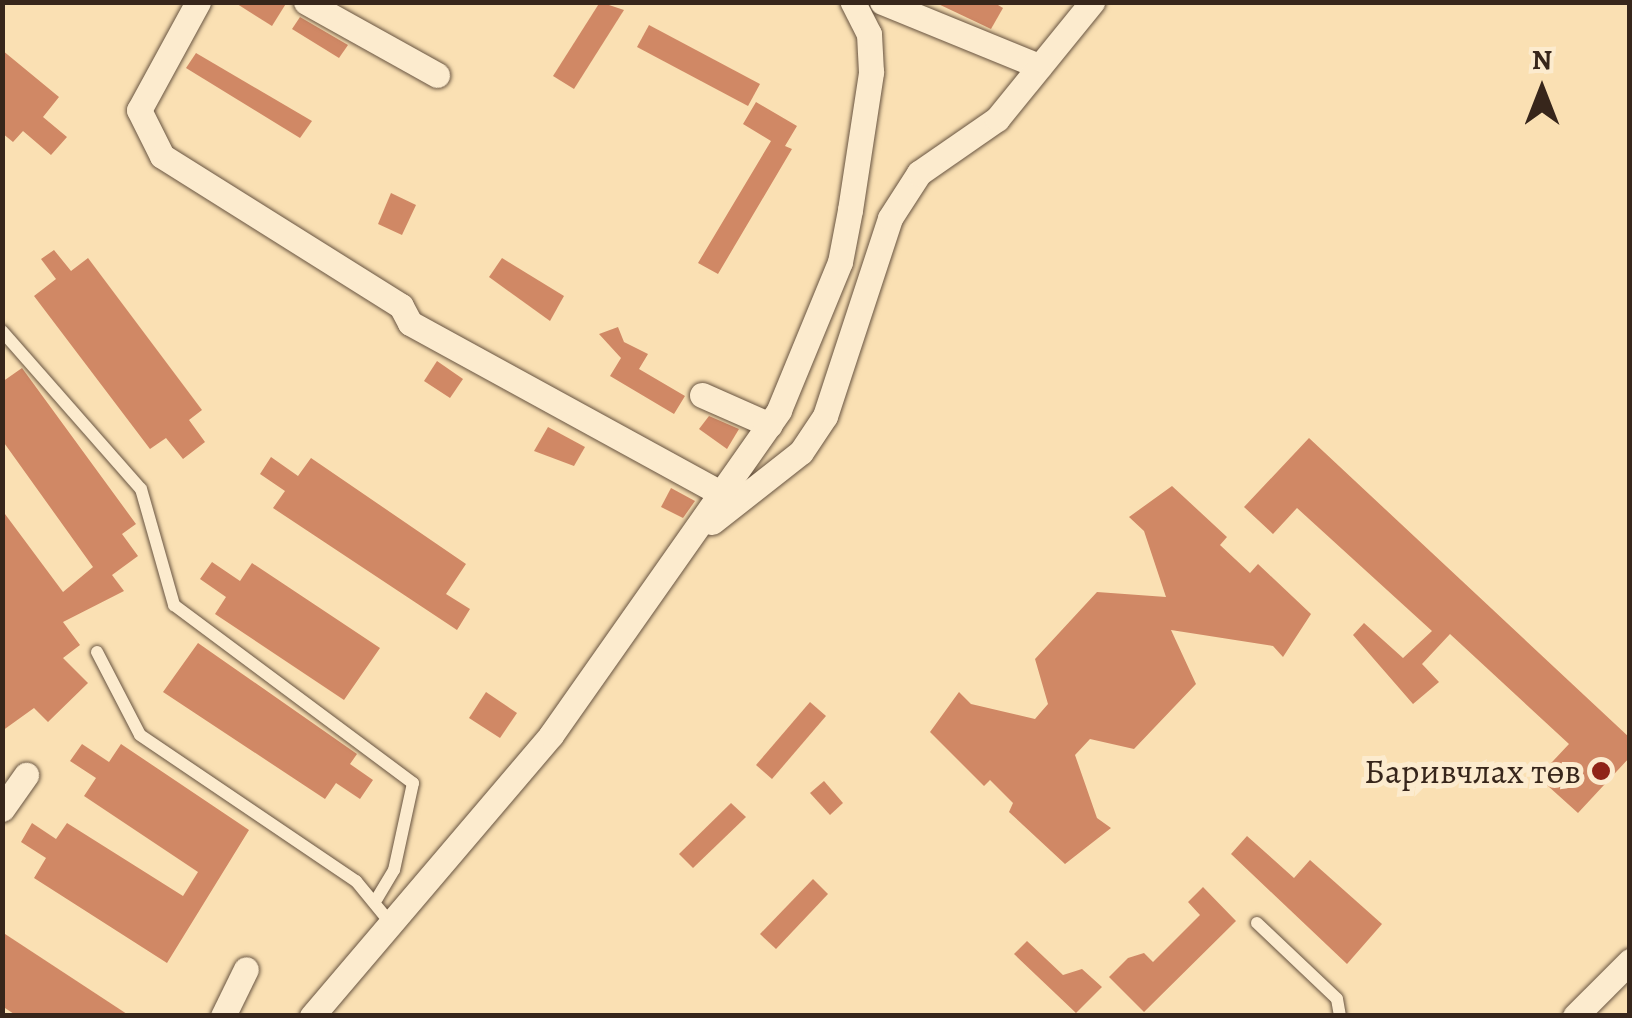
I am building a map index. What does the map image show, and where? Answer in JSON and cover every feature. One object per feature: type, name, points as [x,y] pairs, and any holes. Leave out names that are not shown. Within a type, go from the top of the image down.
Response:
[{"type":"street","points":[[198,2],[138,110],[162,156],[401,306],[410,323],[724,495]]},
{"type":"street","points":[[306,2],[437,75]]},
{"type":"street","points":[[312,1016],[382,909],[551,735],[597,658],[699,532],[770,425],[840,262],[871,72],[869,34],[853,2]]},
{"type":"street","points":[[882,2],[1038,66]]},
{"type":"street","points":[[699,532],[801,452],[825,416],[890,218],[919,173],[997,119],[1092,2]]},
{"type":"street","points":[[702,395],[770,425]]},
{"type":"street","points":[[2,809],[26,775]]},
{"type":"street","points":[[1575,1016],[1630,962]]},
{"type":"street","points":[[224,1016],[246,969]]},
{"type":"lane","points":[[2,331],[141,489],[174,606],[412,783],[399,852],[382,909],[140,735],[97,652]]},
{"type":"lane","points":[[1257,923],[1337,999],[1340,1016]]},
{"type":"building","points":[[234,2],[287,2],[272,26]]},
{"type":"building","points":[[600,2],[624,10],[574,89],[553,76]]},
{"type":"building","points":[[934,2],[993,2],[1003,8],[991,29]]},
{"type":"building","points":[[300,17],[348,45],[339,58],[292,29]]},
{"type":"building","points":[[649,25],[760,84],[748,106],[637,47]]},
{"type":"building","points":[[2,50],[59,97],[43,117],[67,137],[51,155],[23,131],[13,142],[2,133]]},
{"type":"building","points":[[196,53],[312,121],[300,138],[186,68]]},
{"type":"building","points":[[756,102],[797,126],[785,146],[792,149],[718,274],[698,263],[771,141],[743,124]]},
{"type":"building","points":[[391,193],[416,205],[402,235],[378,224]]},
{"type":"building","points":[[54,250],[71,271],[88,258],[202,410],[189,420],[205,442],[183,459],[166,438],[150,449],[34,296],[56,279],[41,259]]},
{"type":"building","points":[[502,258],[564,296],[550,321],[489,277]]},
{"type":"building","points":[[618,327],[624,342],[648,354],[639,369],[685,396],[674,414],[610,376],[621,358],[599,334]]},
{"type":"building","points":[[437,361],[463,379],[450,398],[424,381]]},
{"type":"building","points":[[22,368],[136,524],[122,534],[138,556],[112,575],[124,591],[63,622],[80,645],[63,658],[88,683],[48,722],[34,708],[2,731],[2,510],[63,592],[93,567],[2,440],[2,382]]},
{"type":"building","points":[[709,416],[739,429],[727,449],[699,429]]},
{"type":"building","points":[[548,427],[585,447],[574,466],[534,451]]},
{"type":"building","points":[[1309,438],[1630,738],[1630,757],[1578,813],[1538,777],[1569,744],[1450,634],[1422,664],[1439,682],[1413,704],[1353,635],[1364,623],[1403,658],[1432,631],[1297,508],[1273,534],[1244,507]]},
{"type":"building","points":[[271,457],[298,476],[311,458],[466,564],[446,594],[470,609],[457,630],[273,508],[285,491],[260,474]]},
{"type":"building","points":[[1172,486],[1227,537],[1220,545],[1250,573],[1258,564],[1311,614],[1283,657],[1273,646],[1171,630],[1196,684],[1134,749],[1090,739],[1075,755],[1097,818],[1111,828],[1065,864],[1009,812],[1013,803],[990,780],[984,786],[930,732],[959,692],[971,704],[1035,719],[1048,704],[1035,659],[1097,592],[1166,597],[1144,531],[1129,517]]},
{"type":"building","points":[[671,488],[695,501],[683,518],[661,507]]},
{"type":"building","points":[[212,562],[240,581],[252,563],[380,648],[344,700],[215,614],[226,597],[200,579]]},
{"type":"building","points":[[198,643],[357,754],[350,764],[373,780],[360,799],[336,783],[325,799],[163,692]]},
{"type":"building","points":[[486,692],[517,713],[500,738],[469,718]]},
{"type":"building","points":[[810,702],[826,716],[772,779],[756,765]]},
{"type":"building","points":[[82,744],[109,762],[121,744],[249,830],[167,963],[34,878],[46,858],[21,842],[32,823],[56,839],[67,823],[183,896],[198,872],[84,796],[96,778],[70,761]]},
{"type":"building","points":[[824,781],[843,803],[830,815],[810,793]]},
{"type":"building","points":[[731,803],[746,817],[693,868],[679,854]]},
{"type":"building","points":[[1247,836],[1294,878],[1310,860],[1382,924],[1347,964],[1231,854]]},
{"type":"building","points":[[813,879],[828,894],[776,949],[760,934]]},
{"type":"building","points":[[1203,887],[1236,921],[1144,1012],[1109,977],[1128,958],[1144,953],[1153,962],[1200,915],[1188,902]]},
{"type":"building","points":[[2,932],[130,1016],[17,1016],[2,1006]]},
{"type":"building","points":[[1027,941],[1063,975],[1082,969],[1102,987],[1076,1013],[1014,954]]},
{"type":"place","name":"Баривчлах төв","points":[[1601,771]]}]
